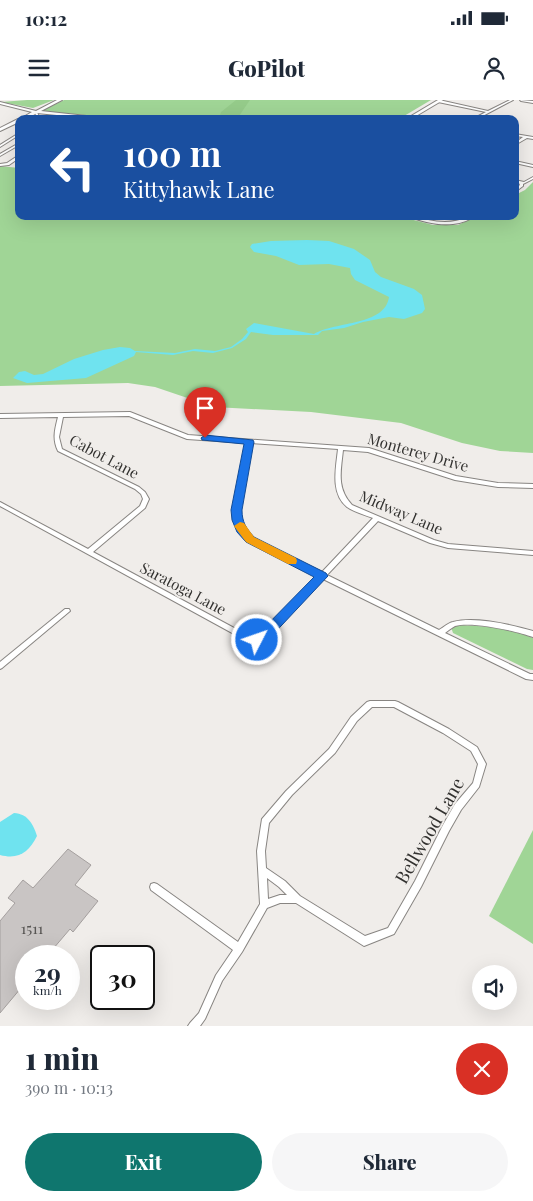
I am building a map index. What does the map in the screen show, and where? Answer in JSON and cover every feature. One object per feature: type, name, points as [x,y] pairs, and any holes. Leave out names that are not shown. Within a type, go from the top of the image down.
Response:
[{"type":"main road","points":[[26,110],[47,106],[60,100]]},
{"type":"main road","points":[[415,115],[440,101]]},
{"type":"main road","points":[[0,104],[26,110],[37,115]]},
{"type":"main road","points":[[0,108],[37,115],[47,106]]},
{"type":"main road","points":[[0,130],[15,122]]},
{"type":"main road","points":[[519,158],[533,161]]},
{"type":"main road","points":[[519,163],[533,166]]},
{"type":"street","points":[[406,115],[432,100]]},
{"type":"street","points":[[480,115],[512,100]]},
{"type":"street","points":[[521,100],[533,102]]},
{"type":"street","points":[[440,101],[487,111]]},
{"type":"street","points":[[519,135],[533,138]]},
{"type":"street","points":[[1,145],[15,136]]},
{"type":"street","points":[[519,141],[526,137]]},
{"type":"street","points":[[1,145],[15,145]]},
{"type":"street","points":[[0,155],[15,147]]},
{"type":"street","points":[[0,165],[8,164],[15,159]]},
{"type":"street","points":[[519,188],[522,185],[521,183],[533,178]]},
{"type":"street","points":[[425,220],[450,224],[467,220]]},
{"type":"street","points":[[450,220],[450,224]]},
{"type":"street","name":"Monterey Drive","points":[[0,416],[130,414],[187,437],[341,448],[379,453],[430,471],[475,482],[533,486]]},
{"type":"street","name":"Cabot Lane","points":[[61,415],[56,437],[56,443],[60,450],[137,488],[146,499],[143,507],[88,552]]},
{"type":"street","points":[[249,442],[237,510],[237,520],[241,530],[250,540],[529,677],[533,677]]},
{"type":"street","name":"Midway Lane","points":[[341,448],[338,486],[343,500],[350,506],[413,535],[448,546],[533,553]]},
{"type":"street","name":"Saratoga Lane","points":[[0,504],[247,638],[257,640],[262,639],[376,519]]},
{"type":"street","points":[[0,666],[67,611]]},
{"type":"street","points":[[440,633],[448,626],[463,622],[518,628],[533,634]]},
{"type":"street","name":"Bellwood Lane","points":[[262,870],[282,884],[297,899],[364,941],[390,931],[418,884],[458,807],[476,785],[482,764],[474,749],[446,730],[395,704],[370,704],[354,718],[332,751],[289,793],[266,822],[261,851],[262,870],[264,905]]},
{"type":"street","points":[[154,888],[239,949]]},
{"type":"street","points":[[193,1026],[202,1016],[219,978],[239,949],[264,905],[280,899],[297,899]]},
{"type":"green space","points":[[54,100],[33,108],[1,102]]},
{"type":"green space","points":[[64,100],[431,100],[406,115],[84,115],[41,111]]},
{"type":"green space","points":[[236,100],[250,100],[240,115],[220,115],[221,112]]},
{"type":"green space","points":[[0,166],[15,168],[15,220],[414,220],[433,225],[458,225],[469,220],[519,220],[519,193],[533,182],[533,453],[500,451],[462,443],[401,423],[311,412],[214,407],[155,387],[128,383],[0,386]]},
{"type":"green space","points":[[457,625],[505,629],[533,638],[533,670],[527,669],[453,633],[451,627]]},
{"type":"green space","points":[[533,830],[533,944],[489,916]]},
{"type":"water","points":[[271,241],[329,241],[354,249],[370,260],[375,272],[381,277],[414,289],[422,295],[425,309],[422,313],[404,319],[389,317],[344,328],[322,331],[318,335],[273,335],[251,332],[246,339],[232,348],[213,353],[193,351],[173,355],[136,352],[134,356],[86,378],[27,383],[13,378],[19,372],[25,371],[34,375],[43,374],[74,359],[120,347],[130,348],[135,351],[175,353],[195,349],[215,351],[231,347],[242,339],[248,332],[246,329],[254,323],[314,334],[323,330],[369,318],[379,313],[386,306],[389,297],[355,280],[350,268],[329,264],[299,265],[276,256],[254,252],[250,247],[252,244]]},
{"type":"water","points":[[14,813],[23,815],[29,820],[37,836],[31,846],[23,853],[13,856],[0,855],[0,822]]},
{"type":"building","points":[[68,849],[91,865],[75,885],[98,901],[73,932],[70,929],[56,945],[15,945],[15,995],[0,1013],[0,921],[15,903],[8,898],[23,880],[33,888]]},
{"type":"slow traffic","points":[[240,526],[241,530],[250,540],[292,561]]},
{"type":"route","points":[[205,438],[249,442],[237,510],[237,520],[241,530],[250,540],[322,576],[262,639],[257,640]]}]
